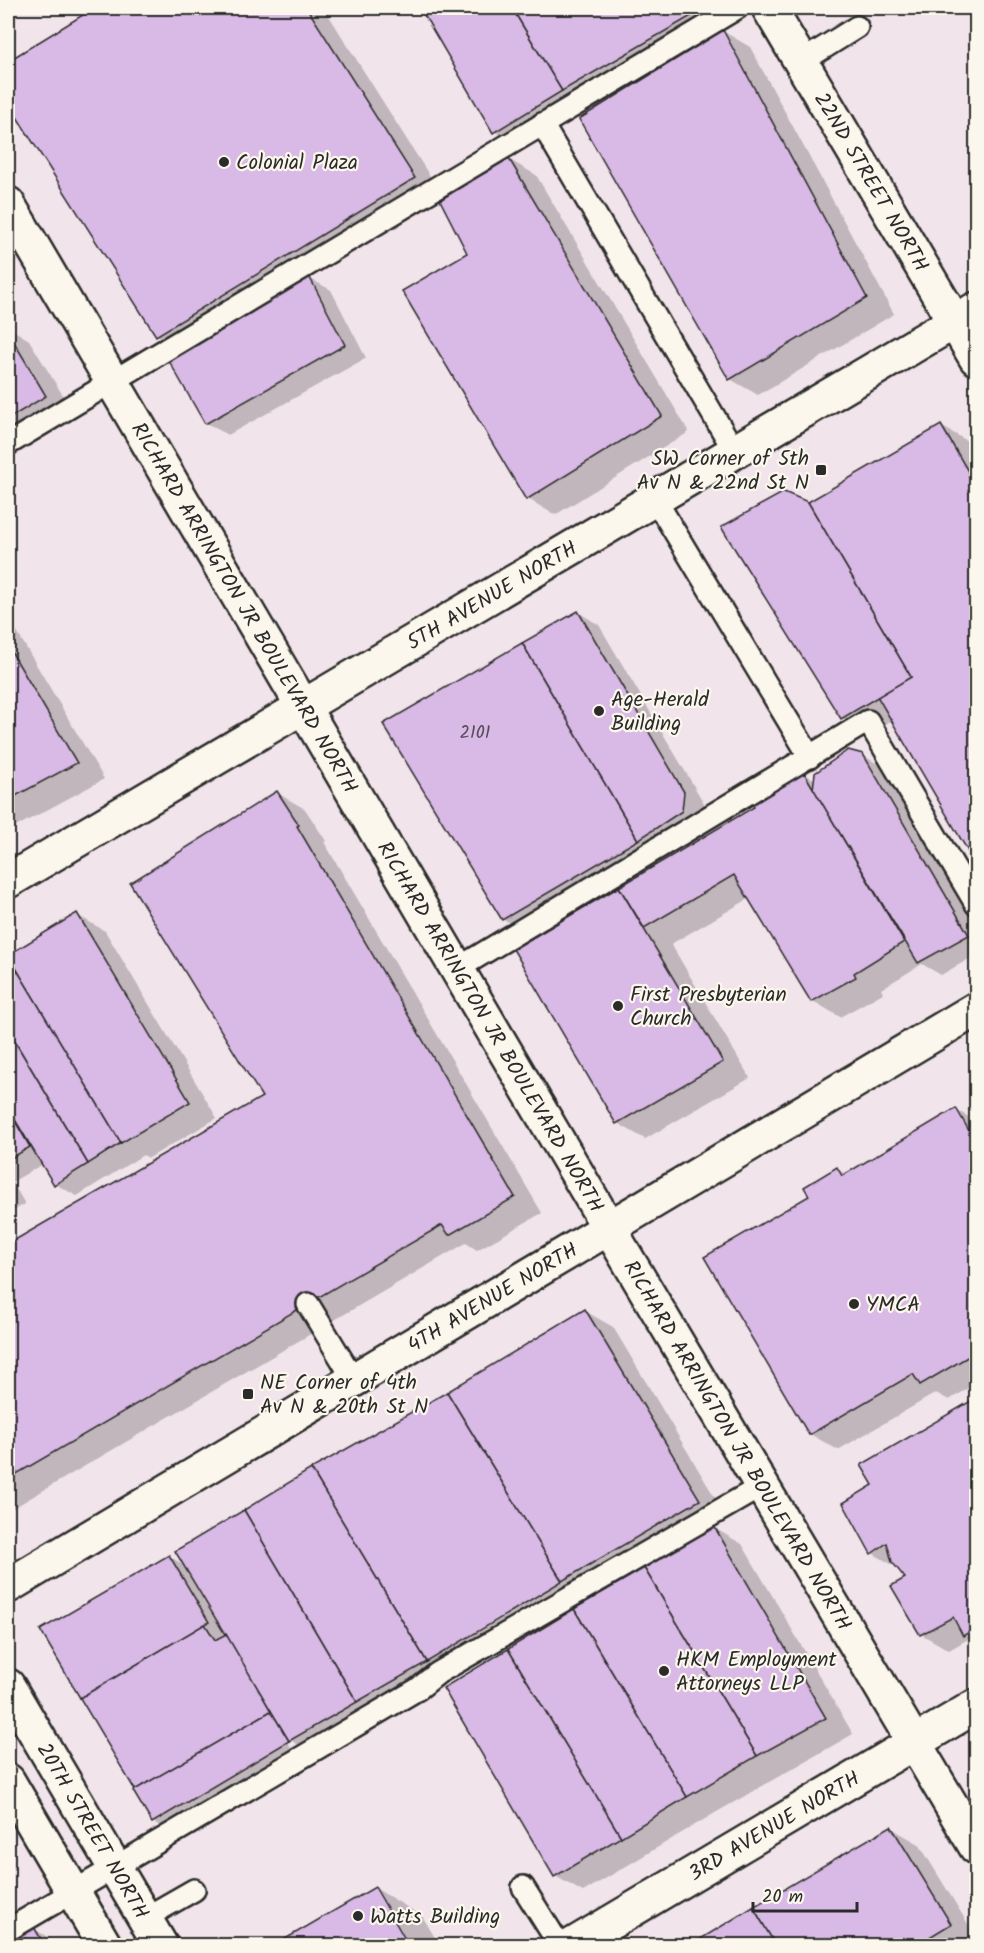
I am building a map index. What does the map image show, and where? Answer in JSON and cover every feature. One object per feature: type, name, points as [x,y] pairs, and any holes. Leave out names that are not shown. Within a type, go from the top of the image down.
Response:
[{"type":"main road","name":"22ND STREET NORTH","points":[[769,8],[801,62],[966,316],[976,358]]},
{"type":"main road","name":"RICHARD ARRINGTON JR BOULEVARD NORTH","points":[[8,204],[609,1228],[976,1847]]},
{"type":"main road","name":"5TH AVENUE NORTH","points":[[8,881],[966,316]]},
{"type":"main road","name":"4TH AVENUE NORTH","points":[[8,1586],[976,1010]]},
{"type":"main road","name":"20TH STREET NORTH","points":[[8,1686],[153,1932]]},
{"type":"main road","name":"3RD AVENUE NORTH","points":[[571,1946],[976,1706]]},
{"type":"main road","points":[[8,1781],[105,1946]]},
{"type":"lane","points":[[8,444],[737,8]]},
{"type":"lane","points":[[801,62],[857,27]]},
{"type":"lane","points":[[543,124],[735,452]]},
{"type":"lane","points":[[655,499],[810,757]]},
{"type":"lane","points":[[457,969],[868,721],[976,904]]},
{"type":"lane","points":[[308,1304],[354,1380]]},
{"type":"lane","points":[[8,1930],[418,1689],[438,1673],[762,1486]]},
{"type":"lane","points":[[523,1887],[560,1946]]},
{"type":"lane","points":[[153,1932],[194,1890]]},
{"type":"building","name":"Colonial Plaza","points":[[94,8],[307,8],[415,178],[156,336],[8,103],[8,61]]},
{"type":"building","points":[[420,8],[512,8],[562,91],[493,133]]},
{"type":"building","points":[[512,8],[698,8],[700,11],[562,91]]},
{"type":"building","points":[[723,30],[867,298],[729,380],[579,119]]},
{"type":"building","points":[[508,157],[662,416],[526,500],[402,291],[467,253],[440,200]]},
{"type":"building","points":[[309,276],[345,345],[205,424],[168,359]]},
{"type":"building","points":[[8,332],[46,396],[8,419]]},
{"type":"building","points":[[941,425],[976,485],[976,865],[877,696],[911,677],[808,502]]},
{"type":"building","points":[[784,492],[808,502],[911,677],[841,719],[721,527]]},
{"type":"building","name":"Age-Herald Building","points":[[578,611],[684,792],[682,811],[638,840],[522,643]]},
{"type":"building","points":[[522,643],[638,840],[502,920],[383,724]]},
{"type":"building","points":[[8,646],[77,763],[8,800]]},
{"type":"building","points":[[848,750],[863,754],[969,935],[918,963],[813,789],[815,773]]},
{"type":"building","points":[[803,771],[904,942],[854,973],[856,977],[811,1002],[734,875],[644,928],[619,887],[754,807],[751,801]]},
{"type":"building","points":[[277,791],[515,1197],[449,1235],[442,1225],[8,1479],[8,1244],[262,1097],[130,883]]},
{"type":"building","name":"First Presbyterian Church","points":[[619,887],[723,1062],[616,1124],[513,949]]},
{"type":"building","points":[[77,913],[190,1102],[121,1143],[8,955]]},
{"type":"building","points":[[8,955],[121,1143],[88,1164],[8,1030]]},
{"type":"building","points":[[8,1030],[88,1164],[54,1185],[8,1108]]},
{"type":"building","name":"YMCA","points":[[956,1108],[976,1143],[976,1352],[920,1385],[913,1374],[809,1435],[704,1257],[809,1196],[804,1187],[837,1167],[842,1176]]},
{"type":"building","points":[[8,1109],[30,1147],[8,1160]]},
{"type":"building","points":[[585,1309],[700,1500],[562,1581],[447,1392]]},
{"type":"building","points":[[447,1392],[562,1581],[427,1662],[311,1469]]},
{"type":"building","points":[[976,1398],[976,1628],[963,1636],[953,1617],[920,1635],[891,1586],[905,1578],[892,1562],[887,1543],[871,1554],[843,1503],[873,1485],[861,1465]]},
{"type":"building","points":[[311,1469],[427,1662],[357,1702],[244,1510]]},
{"type":"building","points":[[244,1510],[357,1702],[289,1741],[175,1551]]},
{"type":"building","points":[[714,1526],[826,1718],[757,1756],[644,1568]]},
{"type":"building","points":[[169,1555],[209,1622],[80,1698],[40,1630]]},
{"type":"building","points":[[644,1568],[757,1756],[687,1797],[574,1609]]},
{"type":"building","points":[[574,1609],[687,1797],[621,1837],[508,1649]]},
{"type":"building","points":[[205,1624],[215,1640],[226,1634],[271,1711],[135,1790],[80,1698]]},
{"type":"building","points":[[508,1649],[621,1837],[554,1877],[443,1688]]},
{"type":"building","points":[[271,1711],[289,1741],[152,1823],[133,1791]]},
{"type":"building","points":[[891,1826],[951,1924],[915,1946],[776,1946],[753,1907]]},
{"type":"building","name":"Watts Building","points":[[375,1887],[409,1946],[273,1946]]},
{"type":"building","points":[[753,1907],[776,1946],[689,1946]]},
{"type":"building","points":[[34,1927],[45,1946],[8,1946],[8,1943]]},
{"type":"place","name":"Colonial Plaza","points":[[224,162]]},
{"type":"place","name":"SW Corner of 5th Av N & 22nd St N","points":[[821,470]]},
{"type":"place","name":"Age-Herald Building","points":[[599,711]]},
{"type":"place","name":"First Presbyterian Church","points":[[618,1006]]},
{"type":"place","name":"YMCA","points":[[854,1304]]},
{"type":"place","name":"NE Corner of 4th Av N & 20th St N","points":[[248,1394]]},
{"type":"place","name":"HKM Employment Attorneys LLP","points":[[664,1671]]},
{"type":"place","name":"Watts Building","points":[[358,1916]]}]
